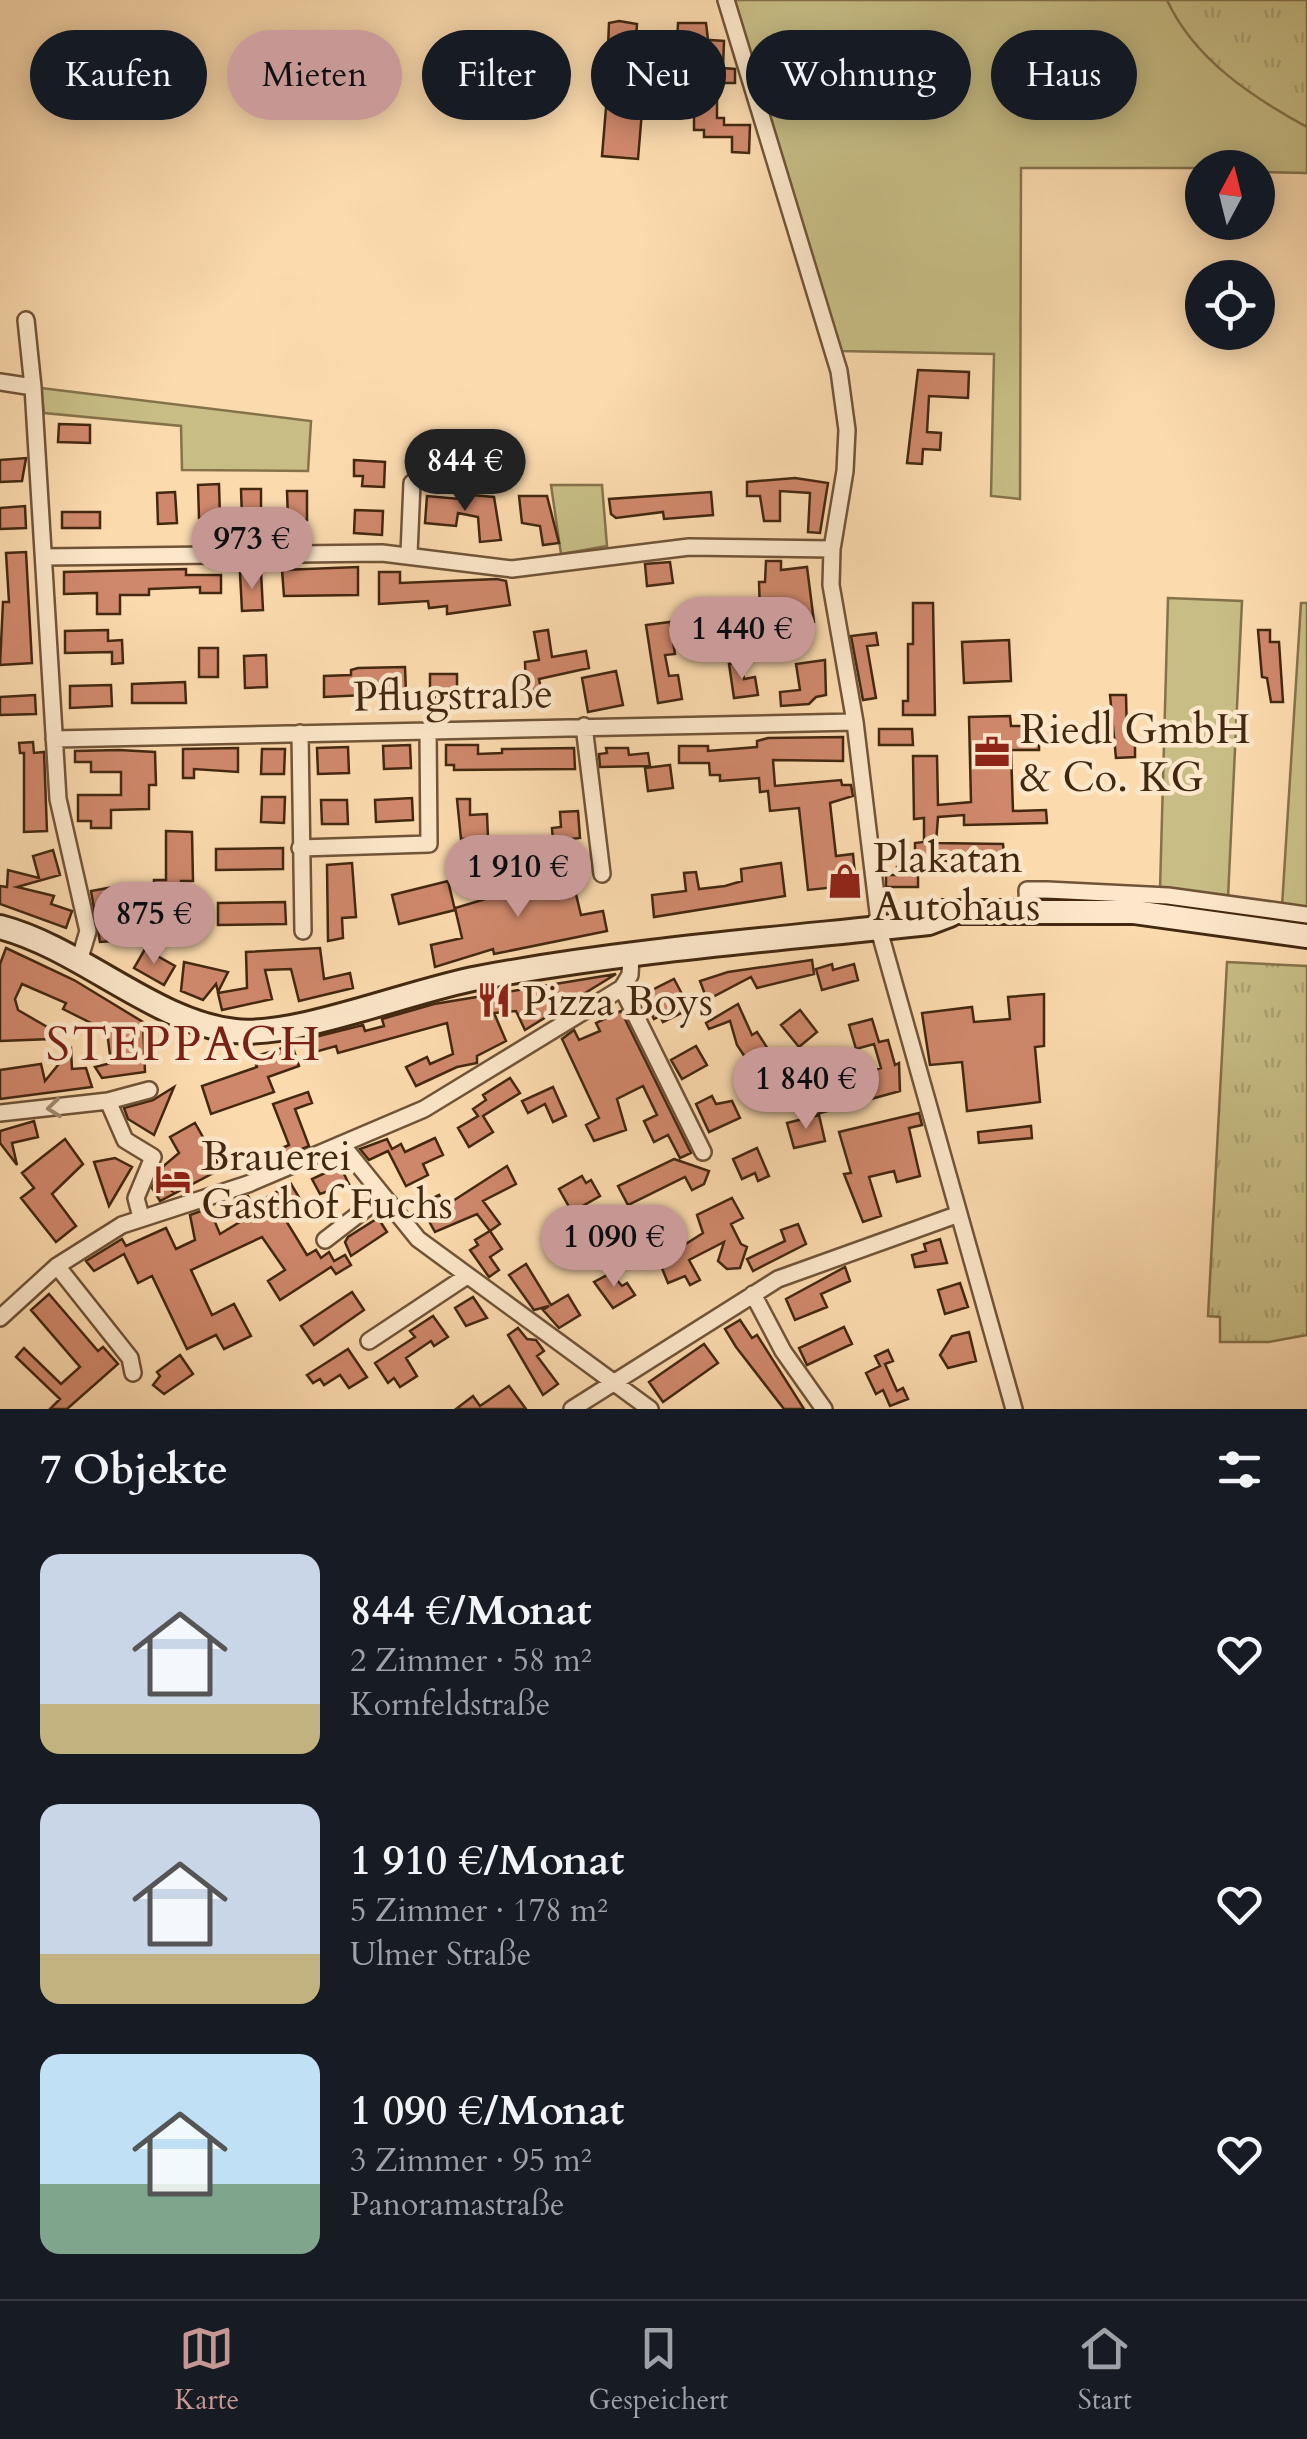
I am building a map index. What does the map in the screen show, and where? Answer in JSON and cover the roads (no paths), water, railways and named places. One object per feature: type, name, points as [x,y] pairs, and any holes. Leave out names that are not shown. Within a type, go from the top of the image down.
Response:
[{"type":"street","points":[[726,0],[839,371],[846,430],[845,471],[832,549],[831,585],[855,722],[879,921],[1014,1409]]},
{"type":"street","points":[[26,320],[60,813],[88,930],[80,958]]},
{"type":"street","points":[[0,382],[33,387]]},
{"type":"street","points":[[409,554],[412,484]]},
{"type":"street","points":[[44,557],[409,554],[512,569],[690,547],[832,549]]},
{"type":"street","name":"Pflugstraße","points":[[54,738],[855,722]]},
{"type":"street","points":[[584,726],[602,874]]},
{"type":"street","points":[[300,848],[429,844],[428,730]]},
{"type":"street","points":[[300,733],[303,931]]},
{"type":"street","points":[[1028,912],[1027,890],[1047,890],[1186,898],[1307,915]]},
{"type":"street","points":[[0,928],[80,958],[192,1018],[239,1032],[296,1024],[472,979],[879,921],[929,923],[950,915],[1134,912],[1307,936]]},
{"type":"street","points":[[0,1318],[57,1266],[141,1217],[184,1207],[343,1146],[475,1080],[622,988],[630,974],[631,956]]},
{"type":"street","points":[[622,988],[703,1152]]},
{"type":"street","points":[[0,1114],[108,1101],[150,1090]]},
{"type":"street","points":[[108,1101],[125,1140],[154,1157],[136,1198],[141,1217]]},
{"type":"street","points":[[343,1146],[381,1198],[418,1239],[650,1409]]},
{"type":"street","points":[[325,1240],[381,1198]]},
{"type":"street","points":[[572,1409],[753,1294],[843,1253],[959,1214]]},
{"type":"street","points":[[57,1266],[130,1358],[134,1373]]},
{"type":"street","points":[[368,1341],[467,1276]]},
{"type":"street","points":[[753,1294],[783,1351],[824,1409]]},
{"type":"place","name":"Riedl GmbH & Co. KG","points":[[992,752]]},
{"type":"place","name":"Plakatan Autohaus","points":[[845,881]]},
{"type":"place","name":"Pizza Boys","points":[[494,1000]]},
{"type":"place","name":"Brauerei Gasthof Fuchs","points":[[173,1179]]},
{"type":"district","name":"STEPPACH","points":[[184,1043]]}]
